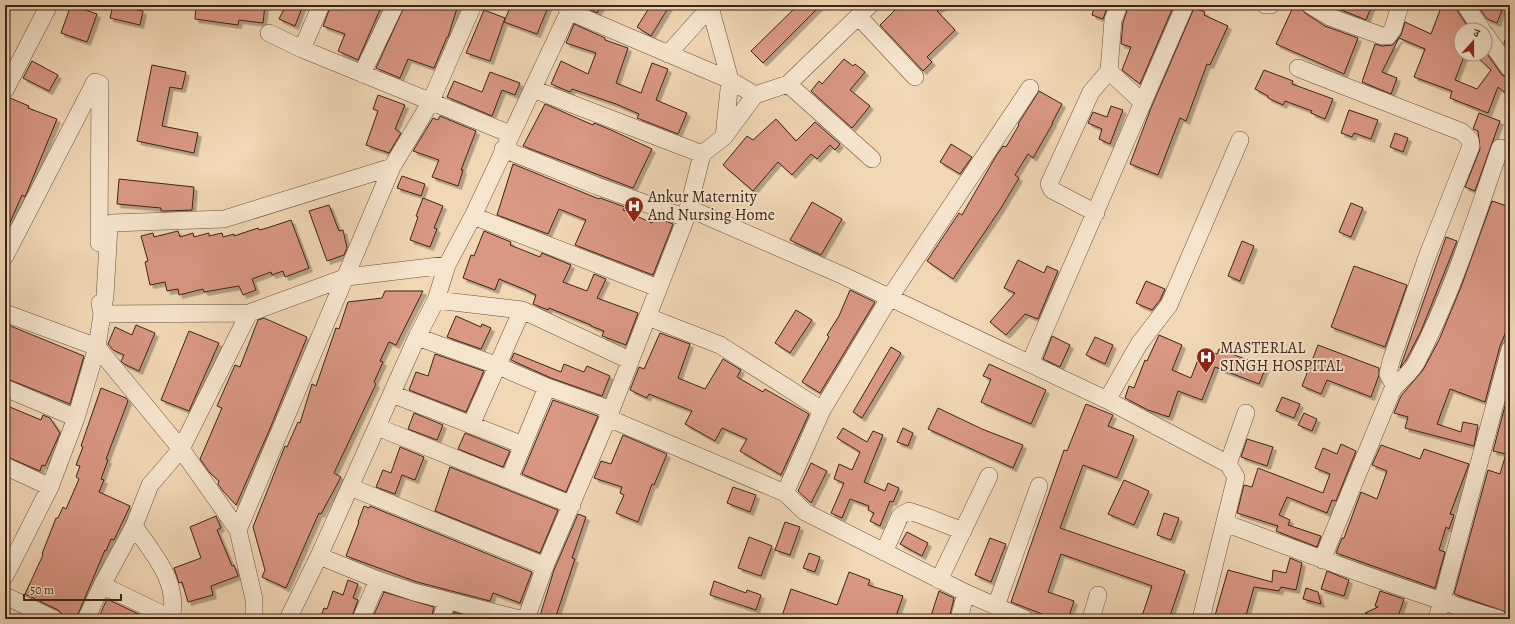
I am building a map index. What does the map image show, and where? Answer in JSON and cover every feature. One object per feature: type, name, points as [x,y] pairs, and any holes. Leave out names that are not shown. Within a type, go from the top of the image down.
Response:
[{"type":"street","points":[[5,90],[49,5]]},
{"type":"street","points":[[302,49],[321,5]]},
{"type":"street","points":[[362,74],[395,5]]},
{"type":"street","points":[[238,530],[392,167],[430,103],[473,5]]},
{"type":"street","points":[[1096,213],[1052,190],[1049,184],[1091,92],[1110,72],[1113,20],[1119,5]]},
{"type":"street","points":[[1030,363],[1096,213],[1184,5]]},
{"type":"street","points":[[1265,5],[1271,5]]},
{"type":"street","points":[[1310,5],[1330,16],[1382,36],[1388,36],[1391,34],[1400,5]]},
{"type":"street","points":[[668,54],[711,6]]},
{"type":"street","points":[[711,6],[730,80],[724,137]]},
{"type":"street","points":[[1466,6],[1477,22]]},
{"type":"street","points":[[288,619],[319,556],[417,337],[436,300],[447,265],[474,216],[569,7],[668,54],[730,80],[755,95]]},
{"type":"street","points":[[526,619],[545,566],[572,505],[629,360],[648,317],[687,213],[702,154],[724,137],[755,95],[788,84],[864,11],[915,77]]},
{"type":"street","points":[[269,33],[302,49],[430,103],[598,186],[687,213],[890,298],[1107,400],[1228,464],[1236,477],[1201,619]]},
{"type":"street","points":[[1493,45],[1510,69]]},
{"type":"street","points":[[1298,68],[1462,132],[1470,140],[1471,146],[1427,257],[1390,361],[1388,374],[1395,387]]},
{"type":"street","points":[[1110,72],[1143,103]]},
{"type":"street","points":[[5,256],[95,82],[100,84],[98,293],[102,314]]},
{"type":"street","points":[[788,84],[872,159]]},
{"type":"street","points":[[785,493],[822,410],[890,298],[1030,88]]},
{"type":"street","points":[[533,89],[702,154]]},
{"type":"street","points":[[1107,400],[1139,344],[1169,305],[1240,140]]},
{"type":"street","points":[[1322,560],[1395,387],[1404,380],[1413,368],[1423,349],[1459,267],[1500,148]]},
{"type":"street","points":[[5,576],[50,487],[76,418],[97,347],[105,296],[109,226],[112,223],[224,219],[392,167]]},
{"type":"street","points":[[474,216],[658,288]]},
{"type":"street","points":[[102,314],[249,313],[346,277],[447,265]]},
{"type":"street","points":[[436,300],[522,310],[629,360]]},
{"type":"street","points":[[471,425],[496,365],[522,310]]},
{"type":"street","points":[[5,313],[97,347],[181,448],[238,530],[254,599],[254,619]]},
{"type":"street","points":[[86,619],[102,585],[134,526],[150,485],[181,448],[249,313]]},
{"type":"street","points":[[648,317],[720,345],[822,410]]},
{"type":"street","points":[[417,337],[496,365],[785,493],[805,512],[939,580],[1025,619]]},
{"type":"street","points":[[1437,619],[1443,602],[1510,352]]},
{"type":"street","points":[[509,479],[547,387]]},
{"type":"street","points":[[5,388],[76,418]]},
{"type":"street","points":[[392,394],[523,445]]},
{"type":"street","points":[[1228,464],[1246,412]]},
{"type":"street","points":[[377,427],[572,505]]},
{"type":"street","points":[[5,466],[50,487]]},
{"type":"street","points":[[939,580],[989,476]]},
{"type":"street","points":[[996,606],[1039,486]]},
{"type":"street","points":[[350,487],[545,566]]},
{"type":"street","points":[[884,552],[900,516],[909,511],[963,531]]},
{"type":"street","points":[[1225,523],[1322,560],[1443,602],[1499,619]]},
{"type":"street","points":[[102,585],[172,619],[173,593],[167,573],[134,526]]},
{"type":"street","points":[[319,556],[378,580],[447,601],[520,619]]},
{"type":"street","points":[[361,619],[378,580]]},
{"type":"street","points":[[960,619],[966,593]]},
{"type":"street","points":[[5,596],[54,619]]},
{"type":"street","points":[[1091,619],[1098,596]]},
{"type":"street","points":[[441,619],[447,601]]},
{"type":"building","points":[[71,5],[97,14],[87,42],[61,33]]},
{"type":"building","points":[[113,5],[143,11],[140,25],[110,18]]},
{"type":"building","points":[[196,5],[265,5],[263,23],[239,20],[238,25],[195,19]]},
{"type":"building","points":[[286,5],[303,5],[295,26],[279,19]]},
{"type":"building","points":[[331,5],[382,5],[358,60],[338,51],[345,34],[323,26]]},
{"type":"building","points":[[405,5],[425,5],[433,8],[434,5],[458,5],[448,37],[434,68],[408,59],[400,78],[376,68]]},
{"type":"building","points":[[511,5],[549,5],[537,34],[504,22]]},
{"type":"building","points":[[589,5],[602,5],[597,13],[587,8]]},
{"type":"building","points":[[651,5],[670,5],[651,36],[637,27]]},
{"type":"building","points":[[798,5],[821,5],[763,63],[751,51]]},
{"type":"building","points":[[900,5],[944,5],[937,11],[955,30],[927,57],[932,62],[923,71],[880,25]]},
{"type":"building","points":[[1095,5],[1108,5],[1103,19],[1092,15]]},
{"type":"building","points":[[1129,5],[1174,5],[1140,84],[1122,70],[1131,47],[1121,44],[1123,22]]},
{"type":"building","points":[[1294,5],[1300,6],[1305,13],[1325,26],[1358,38],[1344,74],[1276,44]]},
{"type":"building","points":[[1329,5],[1372,5],[1366,20]]},
{"type":"building","points":[[1442,5],[1456,5],[1458,12],[1465,22],[1453,22],[1453,62],[1462,62],[1455,80],[1477,89],[1491,70],[1482,62],[1493,62],[1502,75],[1510,79],[1510,97],[1498,87],[1488,113],[1450,98],[1452,91],[1414,77],[1425,49],[1399,38],[1382,72],[1397,78],[1391,94],[1362,82],[1375,44],[1382,46],[1393,45],[1401,35],[1405,22],[1431,34]]},
{"type":"building","points":[[1477,5],[1504,5],[1497,23],[1487,19]]},
{"type":"building","points":[[1194,8],[1205,12],[1204,15],[1228,26],[1210,65],[1207,64],[1186,121],[1180,118],[1158,175],[1130,164],[1151,108]]},
{"type":"building","points":[[484,10],[505,18],[490,61],[466,53]]},
{"type":"building","points":[[574,24],[605,38],[605,40],[628,48],[616,83],[641,93],[652,63],[668,69],[656,100],[687,113],[678,134],[637,118],[639,114],[616,104],[572,89],[570,92],[551,84],[561,61],[588,74],[596,53],[566,43]]},
{"type":"building","points":[[1510,29],[1510,52],[1504,43]]},
{"type":"building","points":[[844,59],[853,66],[855,64],[865,72],[850,90],[870,106],[852,128],[811,91],[819,81],[822,84]]},
{"type":"building","points":[[32,61],[58,75],[49,91],[23,78]]},
{"type":"building","points":[[152,65],[186,72],[182,89],[170,87],[162,126],[198,133],[194,153],[137,141]]},
{"type":"building","points":[[1264,70],[1293,81],[1292,84],[1333,99],[1325,119],[1311,113],[1312,111],[1285,101],[1283,105],[1268,98],[1268,96],[1255,89]]},
{"type":"building","points":[[490,72],[520,83],[515,95],[502,90],[492,116],[447,97],[454,81],[482,92]]},
{"type":"building","points":[[1039,91],[1062,104],[1033,158],[1028,154],[1015,175],[1019,178],[1001,208],[953,279],[927,261],[959,213],[962,215],[996,156],[1003,146],[1006,147],[1019,125],[1018,124]]},
{"type":"building","points":[[378,95],[405,105],[395,129],[401,133],[389,153],[366,145],[378,111],[373,109]]},
{"type":"building","points":[[10,98],[29,106],[28,108],[57,119],[25,197],[22,195],[5,234],[5,100]]},
{"type":"building","points":[[545,104],[593,125],[594,123],[611,130],[652,149],[633,188],[523,146]]},
{"type":"building","points":[[1111,106],[1123,110],[1110,144],[1099,139],[1102,129],[1088,123],[1093,112],[1107,117]]},
{"type":"building","points":[[1349,110],[1378,120],[1371,139],[1354,133],[1352,137],[1341,133]]},
{"type":"building","points":[[1479,113],[1500,121],[1475,191],[1465,187],[1480,149],[1478,131],[1473,129]]},
{"type":"building","points":[[440,116],[476,131],[461,170],[463,170],[458,186],[432,177],[439,160],[413,151],[433,118],[438,120]]},
{"type":"building","points":[[776,119],[796,141],[815,122],[840,144],[835,150],[830,145],[817,159],[811,154],[792,175],[778,162],[753,191],[723,165],[747,136],[753,140]]},
{"type":"building","points":[[1395,133],[1408,138],[1403,152],[1390,147]]},
{"type":"building","points":[[951,144],[972,157],[960,174],[940,162]]},
{"type":"building","points":[[513,164],[599,199],[600,198],[625,207],[623,210],[652,223],[655,217],[673,224],[653,275],[575,245],[586,220],[559,209],[548,234],[497,215]]},
{"type":"building","points":[[402,176],[425,184],[421,196],[397,188]]},
{"type":"building","points":[[119,179],[194,187],[192,210],[161,211],[161,208],[117,204]]},
{"type":"building","points":[[423,198],[443,206],[434,228],[437,229],[430,247],[410,240],[418,217],[416,216]]},
{"type":"building","points":[[1492,201],[1510,207],[1510,322],[1500,346],[1485,402],[1450,389],[1437,424],[1461,432],[1463,422],[1478,425],[1474,446],[1405,428],[1408,417],[1394,413],[1401,396],[1423,370],[1439,340],[1461,287]]},
{"type":"building","points":[[812,202],[842,219],[821,255],[790,240]]},
{"type":"building","points":[[1351,203],[1363,208],[1351,237],[1339,232]]},
{"type":"building","points":[[329,205],[339,231],[343,230],[347,248],[344,255],[327,261],[309,211]]},
{"type":"building","points":[[291,220],[309,268],[285,277],[283,271],[272,275],[271,272],[252,279],[256,290],[243,295],[239,286],[204,292],[203,289],[179,295],[178,289],[167,291],[165,282],[150,285],[145,262],[148,261],[141,236],[153,233],[154,237],[178,231],[180,237],[193,233],[194,237],[209,233],[209,236],[222,233],[223,237],[234,234],[234,236],[258,228],[259,230],[267,228]]},
{"type":"building","points":[[484,231],[511,242],[510,245],[540,257],[542,253],[571,265],[563,282],[587,291],[594,274],[606,279],[597,298],[638,313],[626,345],[602,336],[604,331],[591,325],[549,308],[548,310],[533,304],[536,295],[526,290],[499,279],[495,290],[463,278],[471,255],[474,256]]},
{"type":"building","points":[[1446,237],[1457,241],[1421,331],[1406,360],[1400,368]]},
{"type":"building","points":[[1242,241],[1254,246],[1240,281],[1228,276]]},
{"type":"building","points":[[1018,260],[1044,273],[1047,266],[1058,271],[1038,319],[1025,314],[1006,335],[990,322],[1015,293],[1004,288]]},
{"type":"building","points":[[1354,266],[1407,285],[1385,347],[1331,327]]},
{"type":"building","points":[[1146,281],[1165,289],[1160,300],[1152,310],[1136,303]]},
{"type":"building","points":[[850,290],[875,302],[820,393],[802,382],[829,337],[827,335],[839,316]]},
{"type":"building","points":[[385,291],[423,291],[396,345],[389,342],[380,361],[383,362],[374,382],[376,384],[334,473],[341,477],[321,514],[319,513],[286,588],[262,577],[265,570],[253,527],[285,446],[287,447],[298,422],[300,423],[312,384],[316,386],[336,328],[339,329],[348,302],[382,298]]},
{"type":"building","points":[[796,310],[812,320],[790,353],[775,343]]},
{"type":"building","points":[[456,316],[481,327],[482,324],[491,328],[481,349],[447,337]]},
{"type":"building","points":[[264,318],[307,337],[269,431],[236,505],[223,491],[218,484],[219,481],[210,473],[200,459],[222,408],[217,406],[235,365],[240,367],[258,320]]},
{"type":"building","points":[[8,325],[84,356],[70,404],[5,378],[5,327]]},
{"type":"building","points":[[136,325],[155,333],[139,371],[124,364],[121,361],[124,355],[113,350],[108,344],[115,327],[132,335]]},
{"type":"building","points":[[189,331],[219,343],[189,411],[161,400]]},
{"type":"building","points":[[660,333],[690,344],[678,378],[705,389],[723,359],[741,370],[737,377],[763,392],[765,389],[809,414],[781,475],[740,451],[747,439],[722,428],[715,441],[685,424],[692,411],[649,394],[647,398],[630,390],[639,367],[644,369]]},
{"type":"building","points":[[1159,335],[1182,345],[1172,370],[1191,378],[1202,349],[1217,354],[1219,349],[1266,367],[1259,384],[1215,367],[1202,400],[1178,391],[1169,417],[1148,410],[1125,398],[1129,386],[1134,388],[1145,360],[1147,361]]},
{"type":"building","points":[[1052,336],[1070,345],[1060,367],[1043,359]]},
{"type":"building","points":[[1095,337],[1113,345],[1105,364],[1086,355]]},
{"type":"building","points":[[1318,345],[1379,368],[1379,375],[1371,397],[1327,380],[1321,394],[1302,386]]},
{"type":"building","points":[[891,347],[901,353],[862,418],[853,412]]},
{"type":"building","points":[[514,353],[561,372],[564,364],[584,372],[587,366],[610,376],[602,396],[551,378],[511,360]]},
{"type":"building","points":[[435,354],[484,371],[466,412],[409,390],[416,372],[428,376]]},
{"type":"building","points":[[989,364],[1046,390],[1031,424],[981,402],[991,379],[983,376]]},
{"type":"building","points":[[1510,387],[1510,600],[1506,612],[1454,594],[1488,470],[1500,474],[1506,454],[1493,451]]},
{"type":"building","points":[[101,388],[126,398],[128,401],[106,459],[108,460],[101,479],[104,480],[99,492],[130,506],[114,540],[111,539],[106,551],[105,550],[76,619],[64,619],[58,610],[25,594],[43,555],[42,554],[56,518],[58,518],[63,507],[66,509],[79,479],[76,477],[80,466],[76,465]]},
{"type":"building","points":[[1282,397],[1300,404],[1294,418],[1276,411]]},
{"type":"building","points":[[553,400],[598,416],[566,492],[522,474]]},
{"type":"building","points":[[1086,404],[1113,415],[1108,426],[1134,436],[1117,478],[1083,465],[1060,528],[1185,571],[1169,619],[1141,619],[1152,586],[1061,554],[1048,592],[1074,601],[1068,619],[1055,619],[1011,602],[1064,450],[1067,451]]},
{"type":"building","points":[[5,405],[41,420],[43,415],[50,418],[60,433],[45,466],[42,465],[40,471],[5,456]]},
{"type":"building","points":[[938,408],[982,429],[1023,445],[1013,468],[928,429]]},
{"type":"building","points":[[414,413],[443,425],[437,440],[408,429]]},
{"type":"building","points":[[1304,413],[1317,419],[1312,431],[1298,425]]},
{"type":"building","points":[[843,428],[867,442],[873,431],[883,435],[864,482],[885,491],[888,483],[899,488],[893,502],[890,501],[880,526],[870,521],[874,513],[868,510],[869,506],[850,499],[842,518],[831,513],[844,483],[834,479],[839,464],[852,470],[860,452],[837,438]]},
{"type":"building","points":[[903,428],[913,433],[908,446],[897,442]]},
{"type":"building","points":[[465,433],[510,451],[503,467],[458,449]]},
{"type":"building","points":[[623,435],[667,454],[654,485],[652,484],[638,522],[616,513],[624,495],[620,493],[622,487],[594,478],[601,461],[611,464]]},
{"type":"building","points":[[1247,439],[1273,447],[1267,466],[1241,457]]},
{"type":"building","points":[[1341,444],[1356,451],[1336,501],[1332,500],[1327,513],[1287,497],[1279,515],[1290,520],[1288,525],[1321,536],[1317,547],[1276,531],[1278,526],[1237,513],[1244,485],[1252,487],[1258,468],[1323,493],[1330,474],[1315,468],[1323,448],[1337,454]]},
{"type":"building","points":[[1381,445],[1420,459],[1424,449],[1469,464],[1450,514],[1454,515],[1449,529],[1446,527],[1439,550],[1445,552],[1435,588],[1336,553],[1342,538],[1344,538],[1361,492],[1377,499],[1387,471],[1372,465]]},
{"type":"building","points":[[400,447],[424,457],[415,480],[402,475],[395,494],[376,487],[383,470],[391,473]]},
{"type":"building","points":[[811,463],[827,471],[811,503],[798,491]]},
{"type":"building","points":[[450,467],[558,510],[540,553],[435,511]]},
{"type":"building","points":[[1124,480],[1149,491],[1134,525],[1108,514]]},
{"type":"building","points":[[733,487],[756,495],[750,512],[727,503]]},
{"type":"building","points":[[364,506],[369,508],[370,506],[532,572],[520,603],[493,593],[490,601],[417,582],[346,556]]},
{"type":"building","points":[[1164,513],[1179,518],[1171,540],[1157,535]]},
{"type":"building","points":[[578,514],[586,517],[572,558],[575,559],[555,619],[539,619],[554,570]]},
{"type":"building","points":[[216,516],[221,528],[217,530],[232,566],[234,565],[238,576],[211,586],[213,595],[188,602],[182,582],[179,583],[174,568],[201,558],[190,527]]},
{"type":"building","points":[[785,522],[800,527],[790,555],[775,550]]},
{"type":"building","points":[[907,532],[928,543],[922,556],[900,544]]},
{"type":"building","points":[[749,537],[772,546],[761,576],[738,568]]},
{"type":"building","points":[[990,538],[1006,544],[991,582],[975,575]]},
{"type":"building","points":[[809,553],[820,557],[815,572],[803,568]]},
{"type":"building","points":[[1290,558],[1302,563],[1296,590],[1281,587],[1279,591],[1254,587],[1245,619],[1214,619],[1228,570],[1272,582],[1273,570],[1286,573]]},
{"type":"building","points":[[1327,571],[1349,580],[1344,596],[1321,589]]},
{"type":"building","points":[[849,572],[870,580],[868,585],[903,596],[895,619],[781,619],[791,589],[837,605]]},
{"type":"building","points":[[348,580],[358,584],[353,598],[358,600],[351,619],[320,619],[324,608],[327,609],[333,591],[343,595]]},
{"type":"building","points":[[714,581],[746,593],[747,590],[761,595],[756,610],[710,595]]},
{"type":"building","points":[[1306,588],[1318,592],[1321,604],[1303,599]]},
{"type":"building","points":[[939,591],[954,598],[949,619],[930,619]]},
{"type":"building","points":[[1380,591],[1404,599],[1397,619],[1383,619],[1365,613],[1378,607],[1375,606]]},
{"type":"building","points":[[384,592],[434,607],[431,619],[372,619]]},
{"type":"building","points":[[107,599],[149,619],[98,619]]},
{"type":"building","points":[[454,612],[479,619],[452,619]]},
{"type":"place","name":"Ankur Maternity And Nursing Home","points":[[634,223]]},
{"type":"place","name":"MASTERLAL SINGH HOSPITAL","points":[[1206,374]]}]
